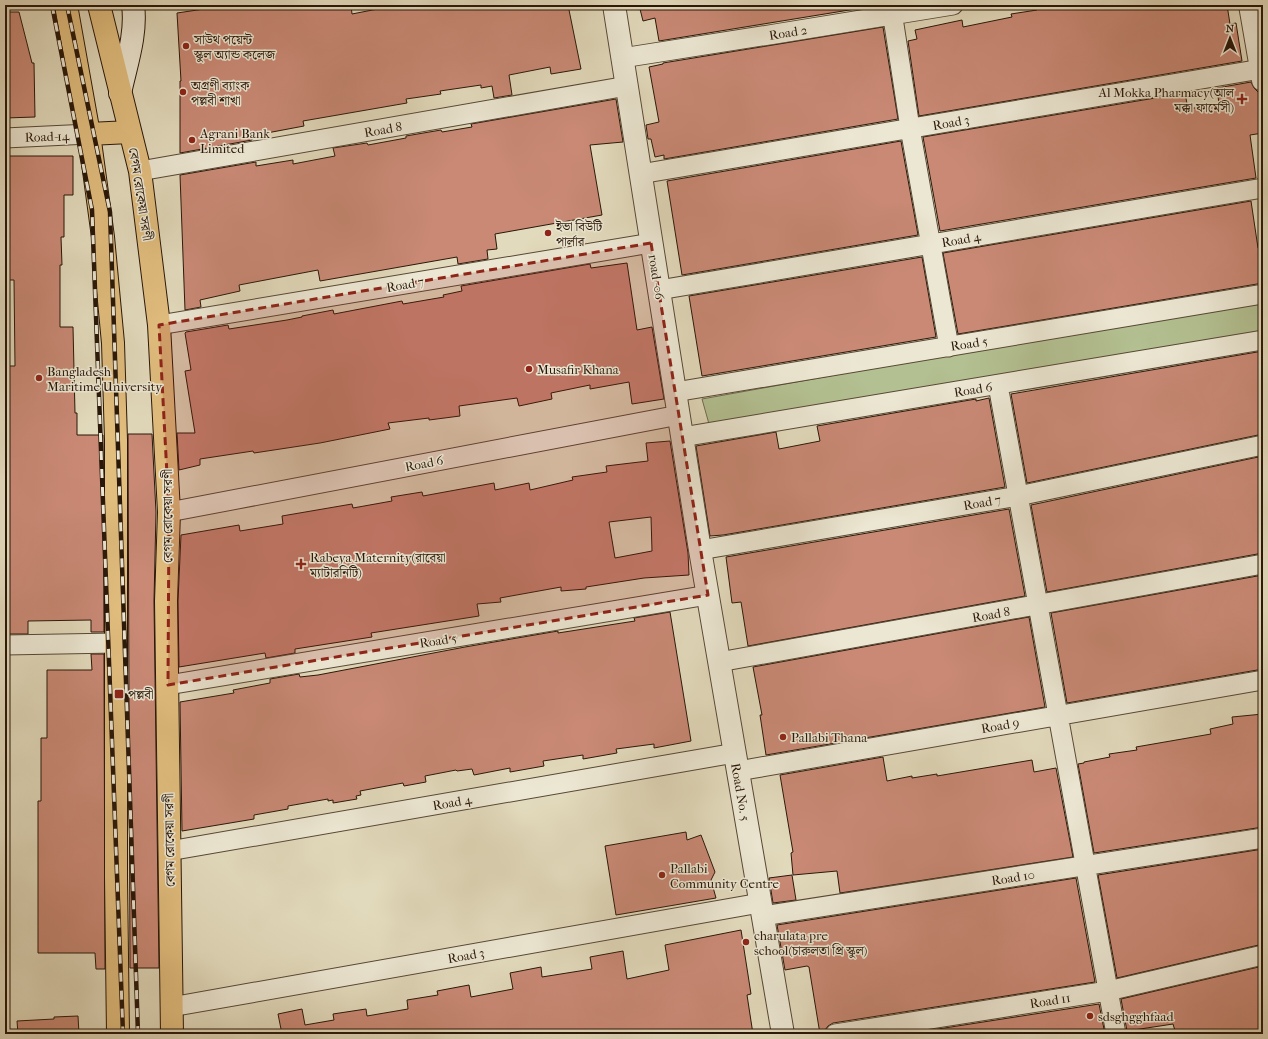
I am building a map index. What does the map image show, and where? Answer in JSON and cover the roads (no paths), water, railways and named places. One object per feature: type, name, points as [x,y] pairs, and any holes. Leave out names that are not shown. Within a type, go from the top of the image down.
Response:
[{"type":"main road","points":[[66,5],[89,134],[103,237],[113,343],[116,440],[118,1034]]},
{"type":"main road","name":"বেগম রোকেয়া সরণী","points":[[99,5],[140,171],[159,326],[169,512],[166,601],[172,1034]]},
{"type":"main road","points":[[89,134],[130,132]]},
{"type":"street","points":[[120,93],[132,41],[135,18],[133,5]]},
{"type":"street","name":"road -06","points":[[614,5],[700,550]]},
{"type":"street","name":"Road 2","points":[[622,58],[892,10],[953,5]]},
{"type":"street","points":[[1250,5],[1259,34],[1262,75]]},
{"type":"street","points":[[892,10],[910,128],[949,347]]},
{"type":"street","name":"Road 3","points":[[640,174],[910,128],[1262,75]]},
{"type":"street","name":"Road 8","points":[[140,171],[627,86]]},
{"type":"street","name":"Road-14","points":[[5,138],[89,134]]},
{"type":"street","name":"Road 4","points":[[659,290],[1263,188]]},
{"type":"street","name":"Road 7","points":[[159,326],[651,243]]},
{"type":"street","name":"Road 5","points":[[675,392],[1263,294]]},
{"type":"street","name":"Road 6","points":[[682,437],[1263,340]]},
{"type":"street","points":[[998,385],[1116,1034]]},
{"type":"street","name":"Road 6","points":[[169,512],[679,415]]},
{"type":"street","name":"Road 7","points":[[700,550],[1018,496],[1263,445]]},
{"type":"street","name":"Road No. 5","points":[[700,550],[783,1034]]},
{"type":"street","name":"Road 8","points":[[719,662],[1038,606],[1263,564]]},
{"type":"street","name":"Road 5","points":[[168,685],[708,595]]},
{"type":"street","points":[[5,645],[116,643]]},
{"type":"street","name":"Road 9","points":[[736,762],[1058,715],[1263,680]]},
{"type":"street","name":"Road 4","points":[[169,851],[736,762]]},
{"type":"street","name":"Road 10","points":[[761,910],[1085,865],[1263,838]]},
{"type":"street","name":"Road 3","points":[[171,1007],[761,910]]},
{"type":"street","name":"Road 11","points":[[835,1034],[1108,991],[1263,955]]},
{"type":"railway","points":[[52,5],[92,210],[123,1034]]},
{"type":"railway","points":[[67,5],[110,212],[138,1034]]},
{"type":"place","name":"সাউথ পয়েন্ট স্কুল অ্যান্ড কলেজ","points":[[186,46]]},
{"type":"place","name":"অগ্রণী ব্যাংক পল্লবী শাখা","points":[[183,92]]},
{"type":"place","name":"Al Mokka Pharmacy(আল মক্কা ফার্মেসী)","points":[[1242,99]]},
{"type":"place","name":"Agrani Bank Limited","points":[[192,140]]},
{"type":"place","name":"ইভা বিউটি পার্লার","points":[[548,233]]},
{"type":"place","name":"Musafir Khana","points":[[529,369]]},
{"type":"place","name":"Bangladesh Maritime University","points":[[39,378]]},
{"type":"place","name":"Rabeya Maternity(রাবেয়া ম্যাটারনিটি)","points":[[301,564]]},
{"type":"place","name":"পল্লবী","points":[[119,694]]},
{"type":"place","name":"Pallabi Thana","points":[[783,737]]},
{"type":"place","name":"Pallabi Community Centre","points":[[662,875]]},
{"type":"place","name":"charulata pre school(চারুলতা প্রি স্কুল)","points":[[746,942]]},
{"type":"place","name":"sdsghgghfaad","points":[[1090,1016]]}]
